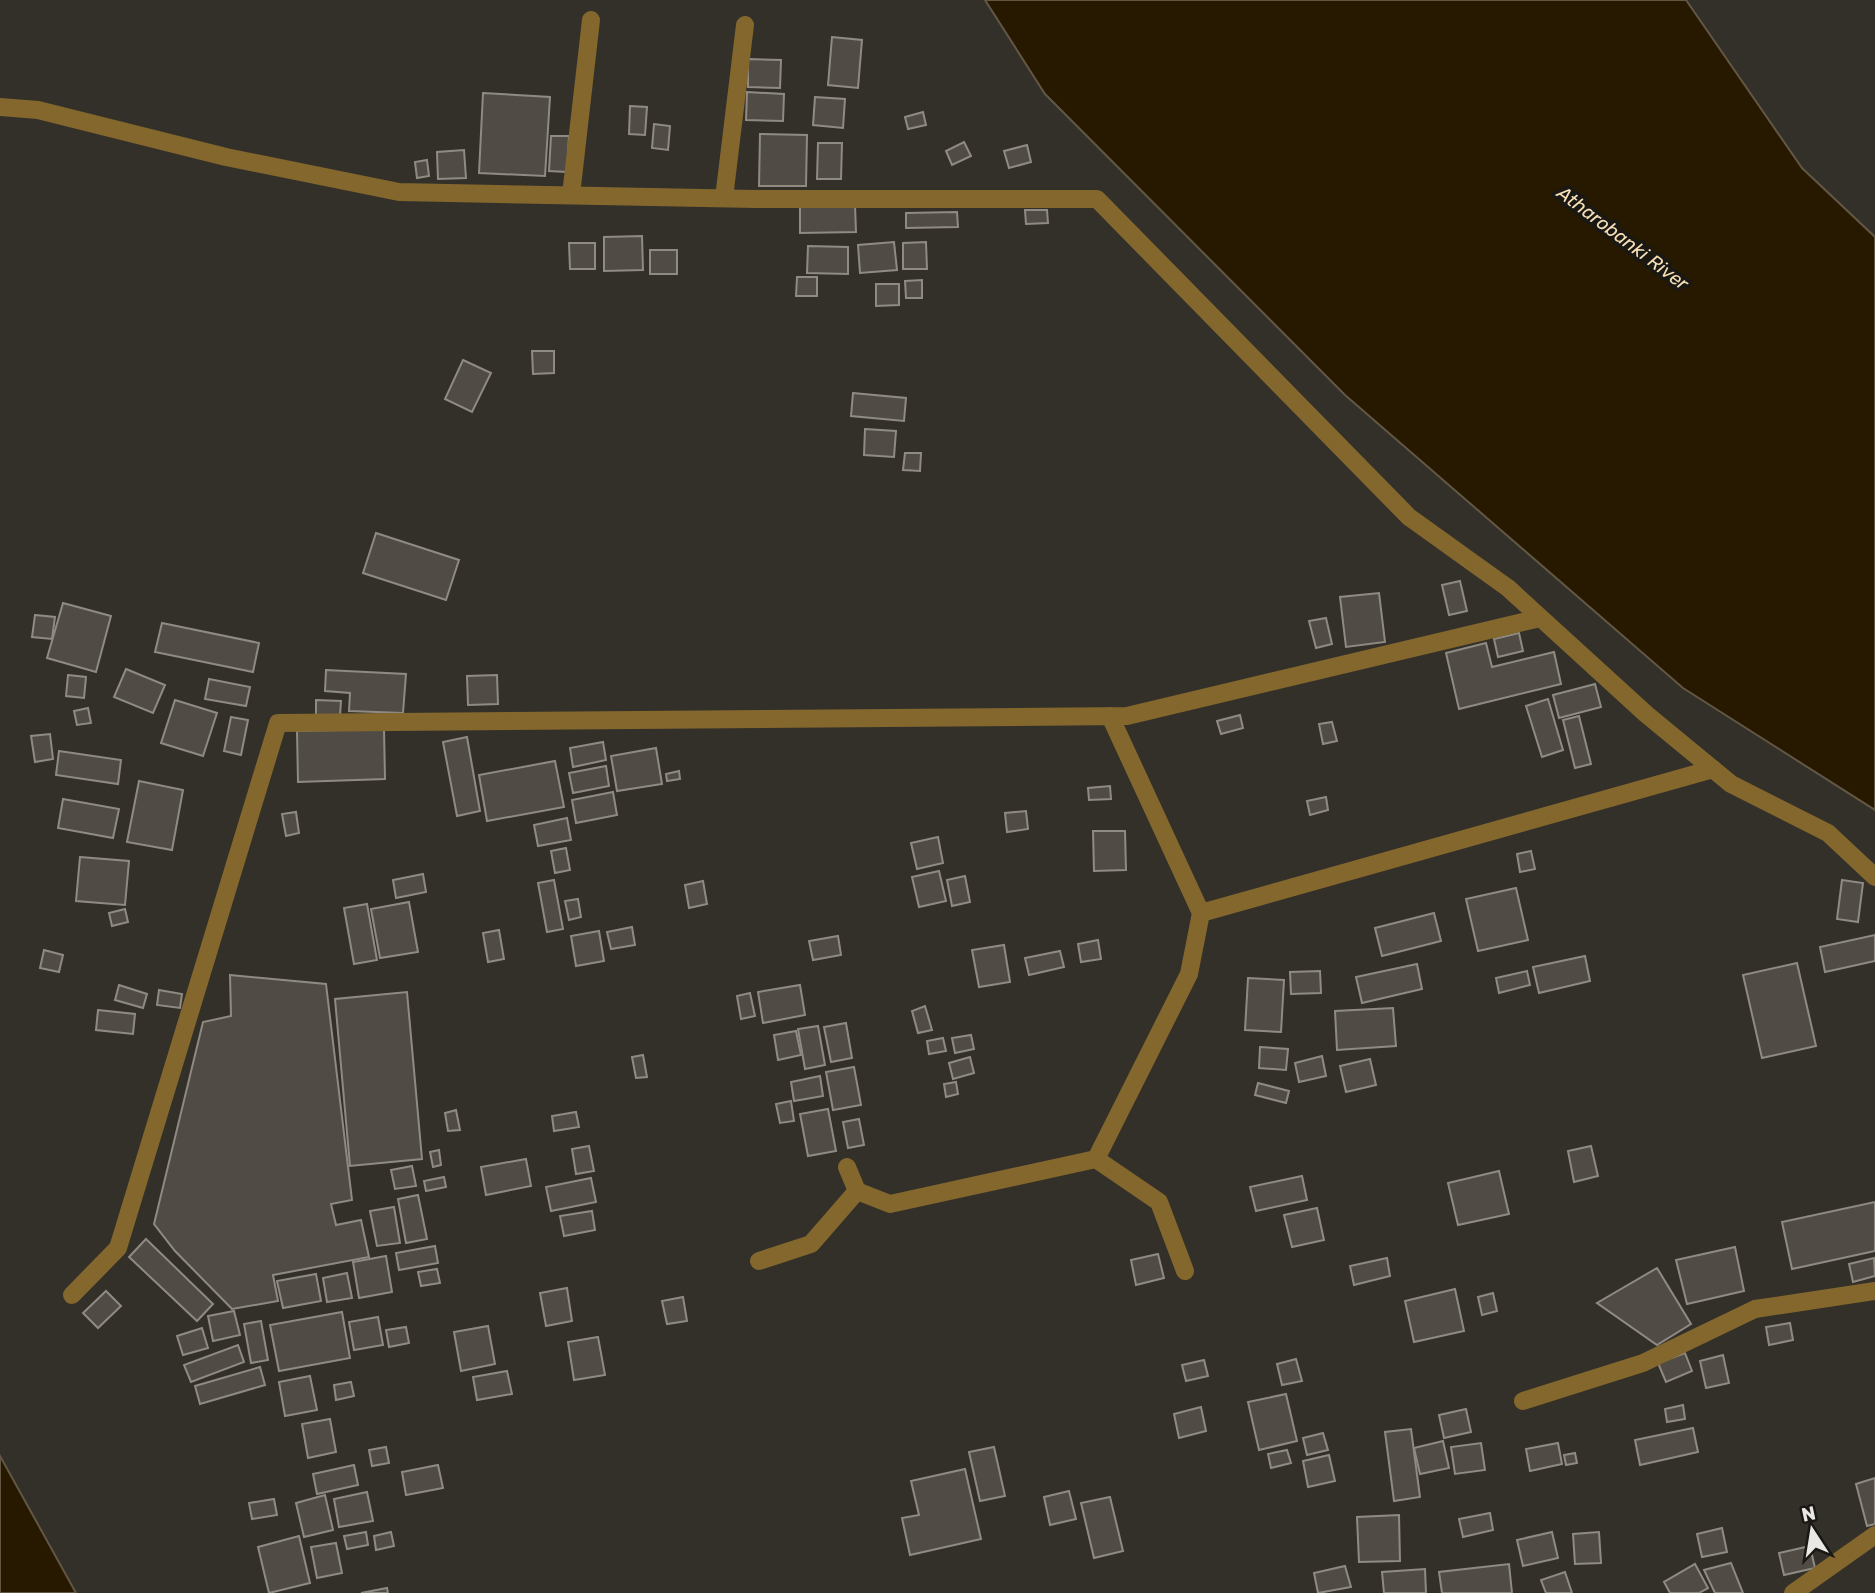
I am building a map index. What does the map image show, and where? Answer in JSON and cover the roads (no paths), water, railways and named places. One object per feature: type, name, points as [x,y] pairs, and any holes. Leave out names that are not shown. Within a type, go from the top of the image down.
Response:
[{"type":"street","points":[[571,195],[591,20]]},
{"type":"street","points":[[724,198],[745,25]]},
{"type":"street","points":[[0,107],[38,110],[226,157],[399,192],[724,198],[1097,199],[1409,517],[1508,588],[1646,714],[1731,784],[1828,833],[1875,877]]},
{"type":"street","points":[[72,1295],[118,1248],[278,723],[1127,716],[1540,618]]},
{"type":"street","points":[[1096,1159],[1189,975],[1201,913],[1110,716]]},
{"type":"street","points":[[1201,913],[1713,769]]},
{"type":"street","points":[[847,1167],[857,1191],[890,1204],[1096,1159],[1159,1202],[1185,1271]]},
{"type":"street","points":[[759,1261],[811,1244],[857,1191]]},
{"type":"street","points":[[1523,1401],[1643,1363],[1755,1309],[1875,1290]]},
{"type":"street","points":[[1793,1593],[1875,1535]]},
{"type":"water","name":"Atharobanki River","points":[[985,0],[1686,0],[1802,168],[1875,237],[1875,810],[1683,688],[1345,395],[1045,94]]},
{"type":"water","points":[[0,1456],[76,1593],[0,1593]]}]
